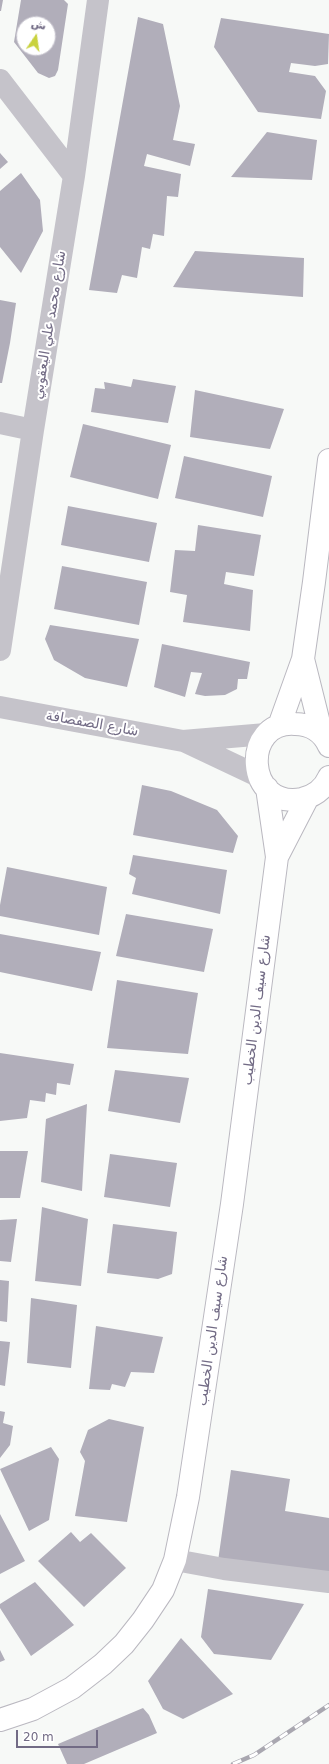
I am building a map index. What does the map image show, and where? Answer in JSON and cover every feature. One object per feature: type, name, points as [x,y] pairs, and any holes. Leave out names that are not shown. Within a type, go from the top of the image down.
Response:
[{"type":"street","name":"شارع محمد علي اليعقوبي","points":[[0,650],[33,430],[74,176],[98,0]]},
{"type":"street","points":[[0,80],[74,176]]},
{"type":"street","points":[[0,423],[33,430]]},
{"type":"street","points":[[273,730],[303,659],[329,460]]},
{"type":"street","points":[[303,659],[327,741]]},
{"type":"street","name":"شارع الصفصافة","points":[[0,707],[183,740],[273,730]]},
{"type":"street","points":[[273,730],[290,723],[302,724],[313,728],[327,741]]},
{"type":"street","name":"شارع سيف الدين الخطيب","points":[[0,1720],[33,1710],[72,1688],[103,1664],[124,1644],[143,1620],[162,1590],[176,1560],[188,1497],[231,1212],[277,857],[262,782],[256,765],[256,754],[260,744],[273,730]]},
{"type":"street","name":"شارع الصفصافة","points":[[183,740],[262,782]]},
{"type":"street","points":[[262,782],[276,795],[286,799],[297,800],[308,797],[323,787],[329,779]]},
{"type":"street","name":"شارع سيف الدين الخطيب","points":[[277,857],[308,797]]},
{"type":"street","points":[[176,1560],[224,1569],[329,1582]]},
{"type":"building","points":[[0,0],[3,0],[1,11],[0,11]]},
{"type":"building","points":[[21,0],[64,0],[68,4],[58,70],[55,76],[49,78],[38,73],[25,56],[56,56],[56,16],[18,16]]},
{"type":"building","points":[[138,17],[163,24],[180,106],[173,140],[195,144],[190,166],[147,154],[144,166],[181,174],[178,197],[167,196],[164,236],[153,234],[150,249],[142,247],[137,278],[122,275],[117,293],[89,290]]},
{"type":"building","points":[[221,18],[329,34],[328,64],[315,66],[291,63],[289,72],[315,76],[326,91],[321,119],[258,112],[214,47]]},
{"type":"building","points":[[16,30],[16,45],[14,42]]},
{"type":"building","points":[[267,132],[317,140],[312,180],[231,177]]},
{"type":"building","points":[[0,153],[8,162],[0,169]]},
{"type":"building","points":[[21,173],[40,200],[43,231],[21,273],[0,247],[0,191]]},
{"type":"building","points":[[195,251],[304,258],[303,297],[173,287]]},
{"type":"building","points":[[0,300],[16,303],[2,383],[0,383]]},
{"type":"building","points":[[133,379],[176,386],[168,423],[91,412],[95,388],[105,389],[104,382],[131,387]]},
{"type":"building","points":[[195,390],[284,409],[270,449],[190,437]]},
{"type":"building","points":[[83,424],[171,445],[158,499],[70,477]]},
{"type":"building","points":[[184,456],[272,476],[263,517],[175,498]]},
{"type":"building","points":[[68,506],[157,523],[149,562],[61,545]]},
{"type":"building","points":[[198,525],[261,535],[254,576],[226,572],[224,584],[253,590],[250,631],[183,622],[187,595],[170,592],[175,550],[195,551]]},
{"type":"building","points":[[62,566],[147,582],[139,625],[54,609]]},
{"type":"building","points":[[50,625],[139,639],[127,687],[85,678],[54,660],[45,639]]},
{"type":"building","points":[[162,644],[250,662],[247,679],[238,679],[237,689],[225,695],[205,696],[195,694],[202,673],[191,672],[185,697],[154,687]]},
{"type":"building","points":[[142,785],[171,791],[217,810],[238,836],[233,853],[133,835]]},
{"type":"building","points":[[133,855],[227,870],[220,914],[132,894],[136,878],[129,874]]},
{"type":"building","points":[[7,867],[107,887],[99,935],[0,916],[0,905]]},
{"type":"building","points":[[126,914],[213,929],[204,972],[116,956]]},
{"type":"building","points":[[0,934],[101,952],[92,991],[0,972]]},
{"type":"building","points":[[117,980],[198,993],[188,1054],[107,1048]]},
{"type":"building","points":[[0,1053],[74,1064],[70,1085],[57,1083],[56,1095],[46,1093],[45,1102],[30,1100],[27,1118],[0,1121]]},
{"type":"building","points":[[115,1070],[189,1078],[180,1123],[108,1111]]},
{"type":"building","points":[[87,1104],[82,1191],[41,1182],[46,1119]]},
{"type":"building","points":[[0,1151],[28,1151],[20,1198],[0,1198]]},
{"type":"building","points":[[110,1154],[177,1163],[170,1207],[104,1197]]},
{"type":"building","points":[[42,1207],[88,1219],[81,1286],[35,1281]]},
{"type":"building","points":[[17,1219],[11,1262],[0,1261],[0,1220]]},
{"type":"building","points":[[113,1224],[177,1232],[172,1274],[158,1279],[107,1273]]},
{"type":"building","points":[[0,1280],[9,1281],[7,1322],[0,1321]]},
{"type":"building","points":[[31,1298],[77,1305],[71,1368],[27,1363]]},
{"type":"building","points":[[96,1326],[163,1337],[154,1373],[131,1372],[125,1387],[112,1384],[110,1390],[89,1389]]},
{"type":"building","points":[[0,1341],[10,1342],[5,1386],[0,1385]]},
{"type":"building","points":[[0,1411],[5,1412],[3,1423],[13,1426],[10,1445],[0,1458]]},
{"type":"building","points":[[109,1419],[144,1427],[127,1522],[75,1516],[85,1461],[80,1452],[88,1430]]},
{"type":"building","points":[[51,1447],[59,1459],[49,1520],[29,1531],[0,1469]]},
{"type":"building","points":[[231,1470],[290,1479],[285,1511],[329,1518],[329,1577],[218,1561]]},
{"type":"building","points":[[0,1514],[25,1561],[0,1574]]},
{"type":"building","points":[[71,1532],[80,1542],[91,1533],[126,1568],[84,1607],[38,1561]]},
{"type":"building","points":[[35,1582],[74,1625],[31,1656],[0,1608],[0,1604]]},
{"type":"building","points":[[208,1589],[304,1604],[271,1660],[214,1654],[201,1637]]},
{"type":"building","points":[[181,1638],[233,1694],[183,1719],[163,1709],[148,1681]]},
{"type":"building","points":[[0,1650],[5,1660],[0,1662]]},
{"type":"building","points":[[143,1708],[149,1715],[157,1733],[84,1764],[67,1764],[58,1744]]},
{"type":"railway","points":[[233,1764],[254,1755],[329,1705]]}]
